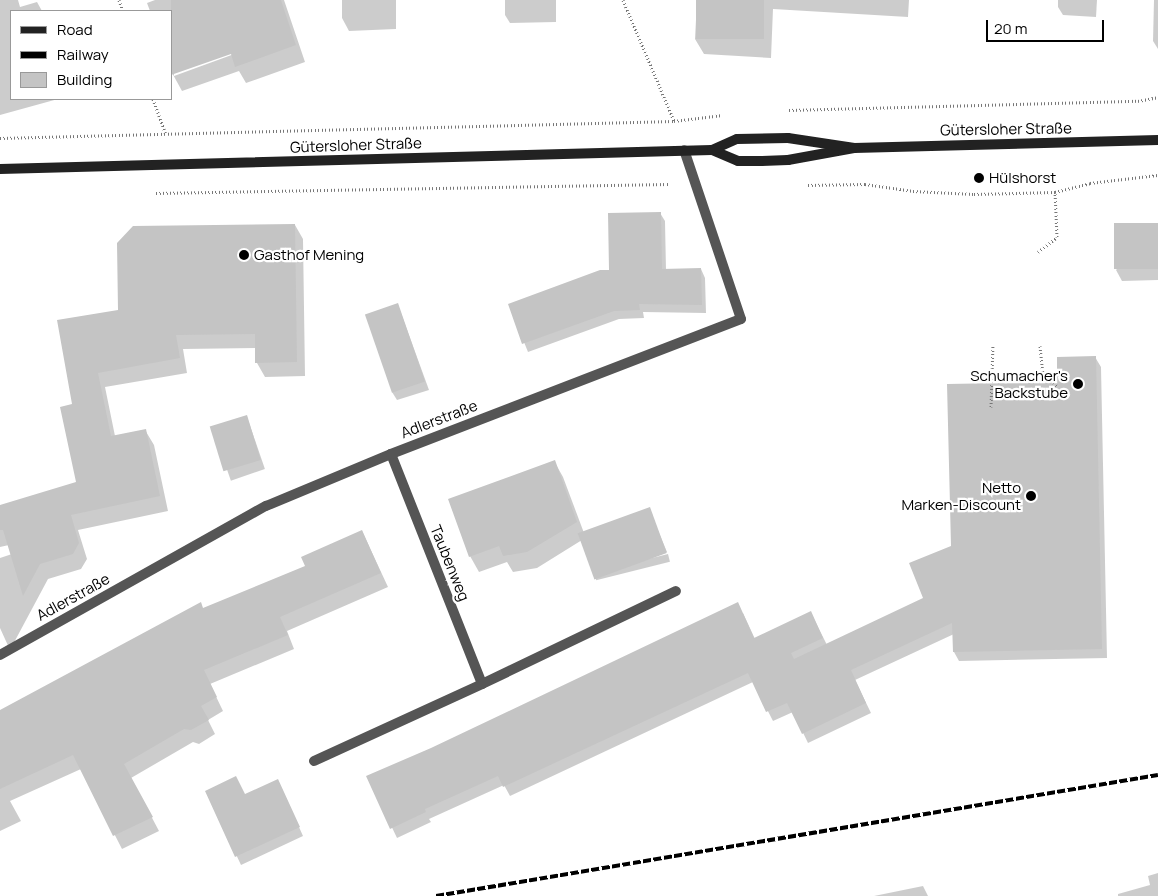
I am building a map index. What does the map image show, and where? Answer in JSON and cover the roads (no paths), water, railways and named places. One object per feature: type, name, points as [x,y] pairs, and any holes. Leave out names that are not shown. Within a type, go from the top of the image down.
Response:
[{"type":"main road","name":"Gütersloher Straße","points":[[712,150],[737,139],[788,138],[854,148]]},
{"type":"main road","name":"Gütersloher Straße","points":[[0,169],[684,150],[712,150],[738,161],[788,160],[854,148],[1158,140]]},
{"type":"street","name":"Adlerstraße","points":[[0,655],[266,506],[391,454],[742,319],[698,185],[684,150]]},
{"type":"street","name":"Taubenweg","points":[[391,454],[482,684]]},
{"type":"street","points":[[314,761],[482,684],[676,591]]},
{"type":"railway","points":[[436,896],[1158,775]]},
{"type":"place","name":"Hülshorst","points":[[979,178]]},
{"type":"place","name":"Gasthof Mening","points":[[244,255]]},
{"type":"place","name":"Schumacher's Backstube","points":[[1078,384]]},
{"type":"place","name":"Netto Marken-Discount","points":[[1031,496]]}]
